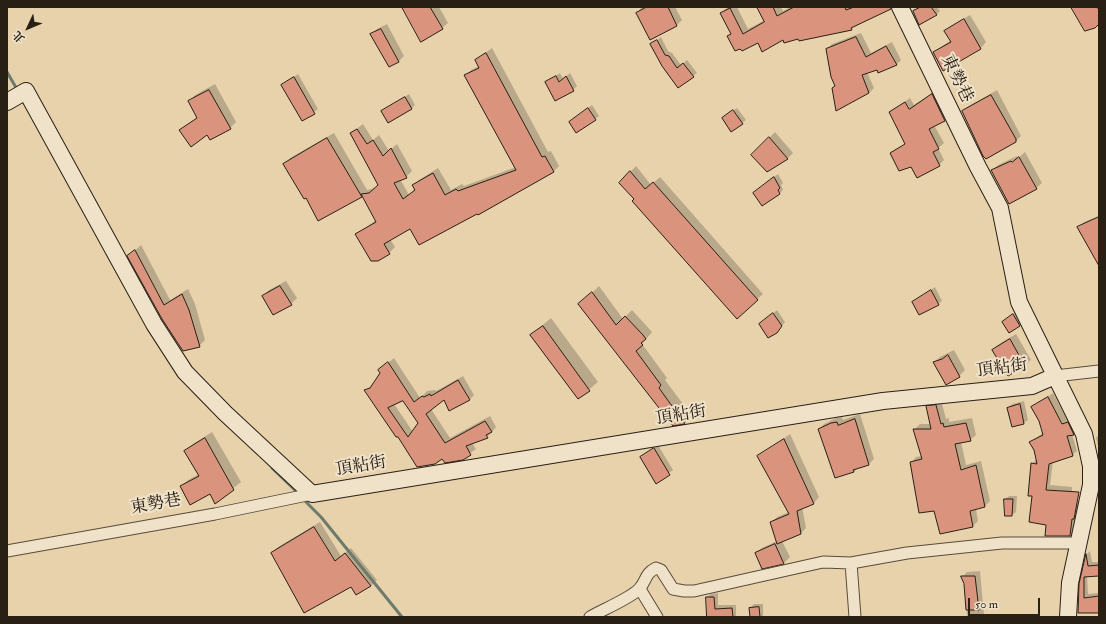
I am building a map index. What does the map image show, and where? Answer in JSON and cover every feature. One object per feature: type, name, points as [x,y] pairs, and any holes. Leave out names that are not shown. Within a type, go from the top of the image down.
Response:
[{"type":"street","name":"東勢巷","points":[[900,7],[978,167]]},
{"type":"street","points":[[15,97],[26,91],[154,324],[185,372],[225,413],[312,494]]},
{"type":"street","name":"頂粘街","points":[[978,167],[1000,208],[1019,302],[1084,434],[1091,466],[1091,485],[1077,543],[1070,583],[1068,617]]},
{"type":"street","name":"頂粘街","points":[[312,494],[883,401],[1032,386],[1056,376],[1099,370]]},
{"type":"street","name":"東勢巷","points":[[7,551],[199,517],[312,494]]},
{"type":"street","points":[[590,617],[640,589],[647,575],[656,568],[661,570],[673,588],[684,591],[694,591],[824,562],[851,563],[907,553],[1002,543],[1077,543]]},
{"type":"street","points":[[851,563],[855,617]]},
{"type":"street","points":[[640,589],[657,617]]},
{"type":"building","points":[[402,7],[430,7],[443,29],[421,42]]},
{"type":"building","points":[[647,7],[668,7],[677,26],[650,40],[636,13]]},
{"type":"building","points":[[757,7],[773,7],[777,16],[794,7],[845,7],[846,10],[854,7],[891,7],[891,9],[851,28],[852,30],[799,41],[798,39],[784,43],[783,40],[762,52],[758,43],[742,51],[740,49],[735,51],[727,36],[731,34],[720,13],[730,8],[743,34],[764,22]]},
{"type":"building","points":[[921,7],[931,7],[937,15],[919,25],[913,11]]},
{"type":"building","points":[[1071,7],[1097,7],[1099,10],[1099,24],[1095,28],[1085,31]]},
{"type":"building","points":[[964,19],[981,49],[943,71],[933,52],[951,42],[944,31]]},
{"type":"building","points":[[381,29],[399,62],[389,67],[370,34]]},
{"type":"building","points":[[856,37],[866,57],[886,46],[897,65],[878,73],[877,70],[862,75],[869,93],[836,111],[832,88],[835,86],[831,77],[826,49]]},
{"type":"building","points":[[657,40],[665,55],[669,56],[677,68],[683,63],[694,77],[678,88],[662,66],[650,44]]},
{"type":"building","points":[[486,53],[542,157],[545,156],[554,172],[478,215],[477,214],[419,245],[410,229],[384,244],[390,254],[378,261],[371,261],[355,234],[376,222],[361,194],[369,193],[378,185],[350,133],[357,129],[367,144],[373,140],[383,156],[391,148],[407,178],[394,183],[403,199],[415,190],[412,185],[433,173],[445,195],[456,189],[458,191],[516,170],[464,75],[479,68],[475,60]]},
{"type":"building","points":[[556,76],[559,82],[566,76],[574,91],[555,101],[545,82]]},
{"type":"building","points":[[294,77],[315,114],[302,121],[281,85]]},
{"type":"building","points":[[209,90],[231,129],[210,140],[207,135],[191,147],[179,130],[197,118],[188,101]]},
{"type":"building","points":[[932,94],[945,121],[929,129],[939,149],[933,152],[940,166],[917,178],[911,167],[899,171],[890,153],[905,144],[889,112],[905,102],[909,109]]},
{"type":"building","points":[[991,95],[1016,139],[1016,142],[986,159],[983,156],[962,111]]},
{"type":"building","points":[[405,97],[412,109],[388,123],[381,111]]},
{"type":"building","points":[[588,108],[596,120],[576,133],[569,122]]},
{"type":"building","points":[[733,110],[743,124],[731,132],[722,118]]},
{"type":"building","points":[[769,137],[788,159],[767,172],[751,155]]},
{"type":"building","points":[[327,138],[362,197],[318,221],[306,198],[304,199],[283,164]]},
{"type":"building","points":[[1019,157],[1037,189],[1009,204],[991,170],[1011,161],[1012,162]]},
{"type":"building","points":[[630,171],[645,189],[653,182],[758,300],[737,319],[632,201],[634,199],[619,183]]},
{"type":"building","points":[[774,177],[780,188],[778,190],[780,194],[762,206],[753,193]]},
{"type":"building","points":[[1099,217],[1099,266],[1077,227]]},
{"type":"building","points":[[135,250],[164,305],[182,294],[189,310],[200,347],[183,351],[162,319],[127,256]]},
{"type":"building","points":[[280,286],[292,305],[273,315],[262,296]]},
{"type":"building","points":[[931,290],[939,305],[919,315],[912,302]]},
{"type":"building","points":[[592,292],[616,325],[625,316],[646,339],[641,343],[643,345],[636,351],[661,385],[659,388],[685,424],[673,426],[578,304]]},
{"type":"building","points":[[773,313],[782,326],[777,333],[768,338],[759,324]]},
{"type":"building","points":[[1013,314],[1020,326],[1009,333],[1002,322]]},
{"type":"building","points":[[543,326],[590,391],[578,399],[530,335]]},
{"type":"building","points":[[1010,339],[1025,366],[1008,376],[992,350]]},
{"type":"building","points":[[948,355],[960,377],[946,385],[933,362]]},
{"type":"building","points":[[388,362],[414,402],[422,396],[424,397],[430,394],[431,396],[458,380],[470,400],[449,411],[444,400],[426,414],[445,443],[485,421],[492,432],[486,435],[488,438],[466,446],[471,455],[463,460],[445,463],[442,459],[435,464],[417,467],[398,437],[396,437],[364,390],[370,388],[380,373],[378,370]],"holes":[[[403,401],[418,423],[408,437],[388,408]]]},
{"type":"building","points":[[1048,397],[1062,424],[1068,422],[1074,435],[1067,436],[1073,456],[1049,464],[1046,490],[1079,492],[1074,519],[1072,519],[1070,536],[1045,536],[1046,525],[1029,522],[1032,496],[1028,496],[1031,463],[1037,464],[1034,450],[1029,442],[1043,435],[1039,421],[1031,407]]},
{"type":"building","points":[[1020,404],[1024,424],[1012,427],[1007,408]]},
{"type":"building","points":[[936,405],[941,424],[943,423],[944,427],[966,423],[971,441],[955,444],[961,470],[976,465],[985,507],[970,511],[973,527],[940,534],[934,511],[919,513],[910,462],[922,459],[913,429],[931,429],[926,406]]},
{"type":"building","points":[[855,419],[869,465],[835,478],[818,429],[831,423],[837,422],[838,425]]},
{"type":"building","points":[[205,438],[234,490],[215,504],[210,494],[190,505],[180,486],[199,476],[184,451]]},
{"type":"building","points":[[784,439],[814,504],[797,511],[801,534],[777,544],[770,522],[789,514],[757,456]]},
{"type":"building","points":[[654,448],[670,475],[656,484],[640,457]]},
{"type":"building","points":[[1004,499],[1013,499],[1012,516],[1005,516]]},
{"type":"building","points":[[314,527],[335,561],[345,553],[371,586],[356,595],[351,587],[304,613],[271,553]]},
{"type":"building","points":[[775,544],[784,564],[762,569],[755,553]]},
{"type":"building","points":[[1086,554],[1088,566],[1099,565],[1099,576],[1084,577],[1084,598],[1099,596],[1099,613],[1078,613],[1079,584]]},
{"type":"building","points":[[961,576],[975,576],[979,610],[966,610],[964,584]]},
{"type":"building","points":[[706,597],[714,597],[715,609],[732,608],[733,617],[707,617]]},
{"type":"building","points":[[759,607],[760,617],[750,617],[749,608]]},
{"type":"waterway","points":[[7,72],[18,91]]},
{"type":"waterway","points":[[272,468],[298,493]]},
{"type":"waterway","points":[[303,499],[321,517],[402,617]]}]
